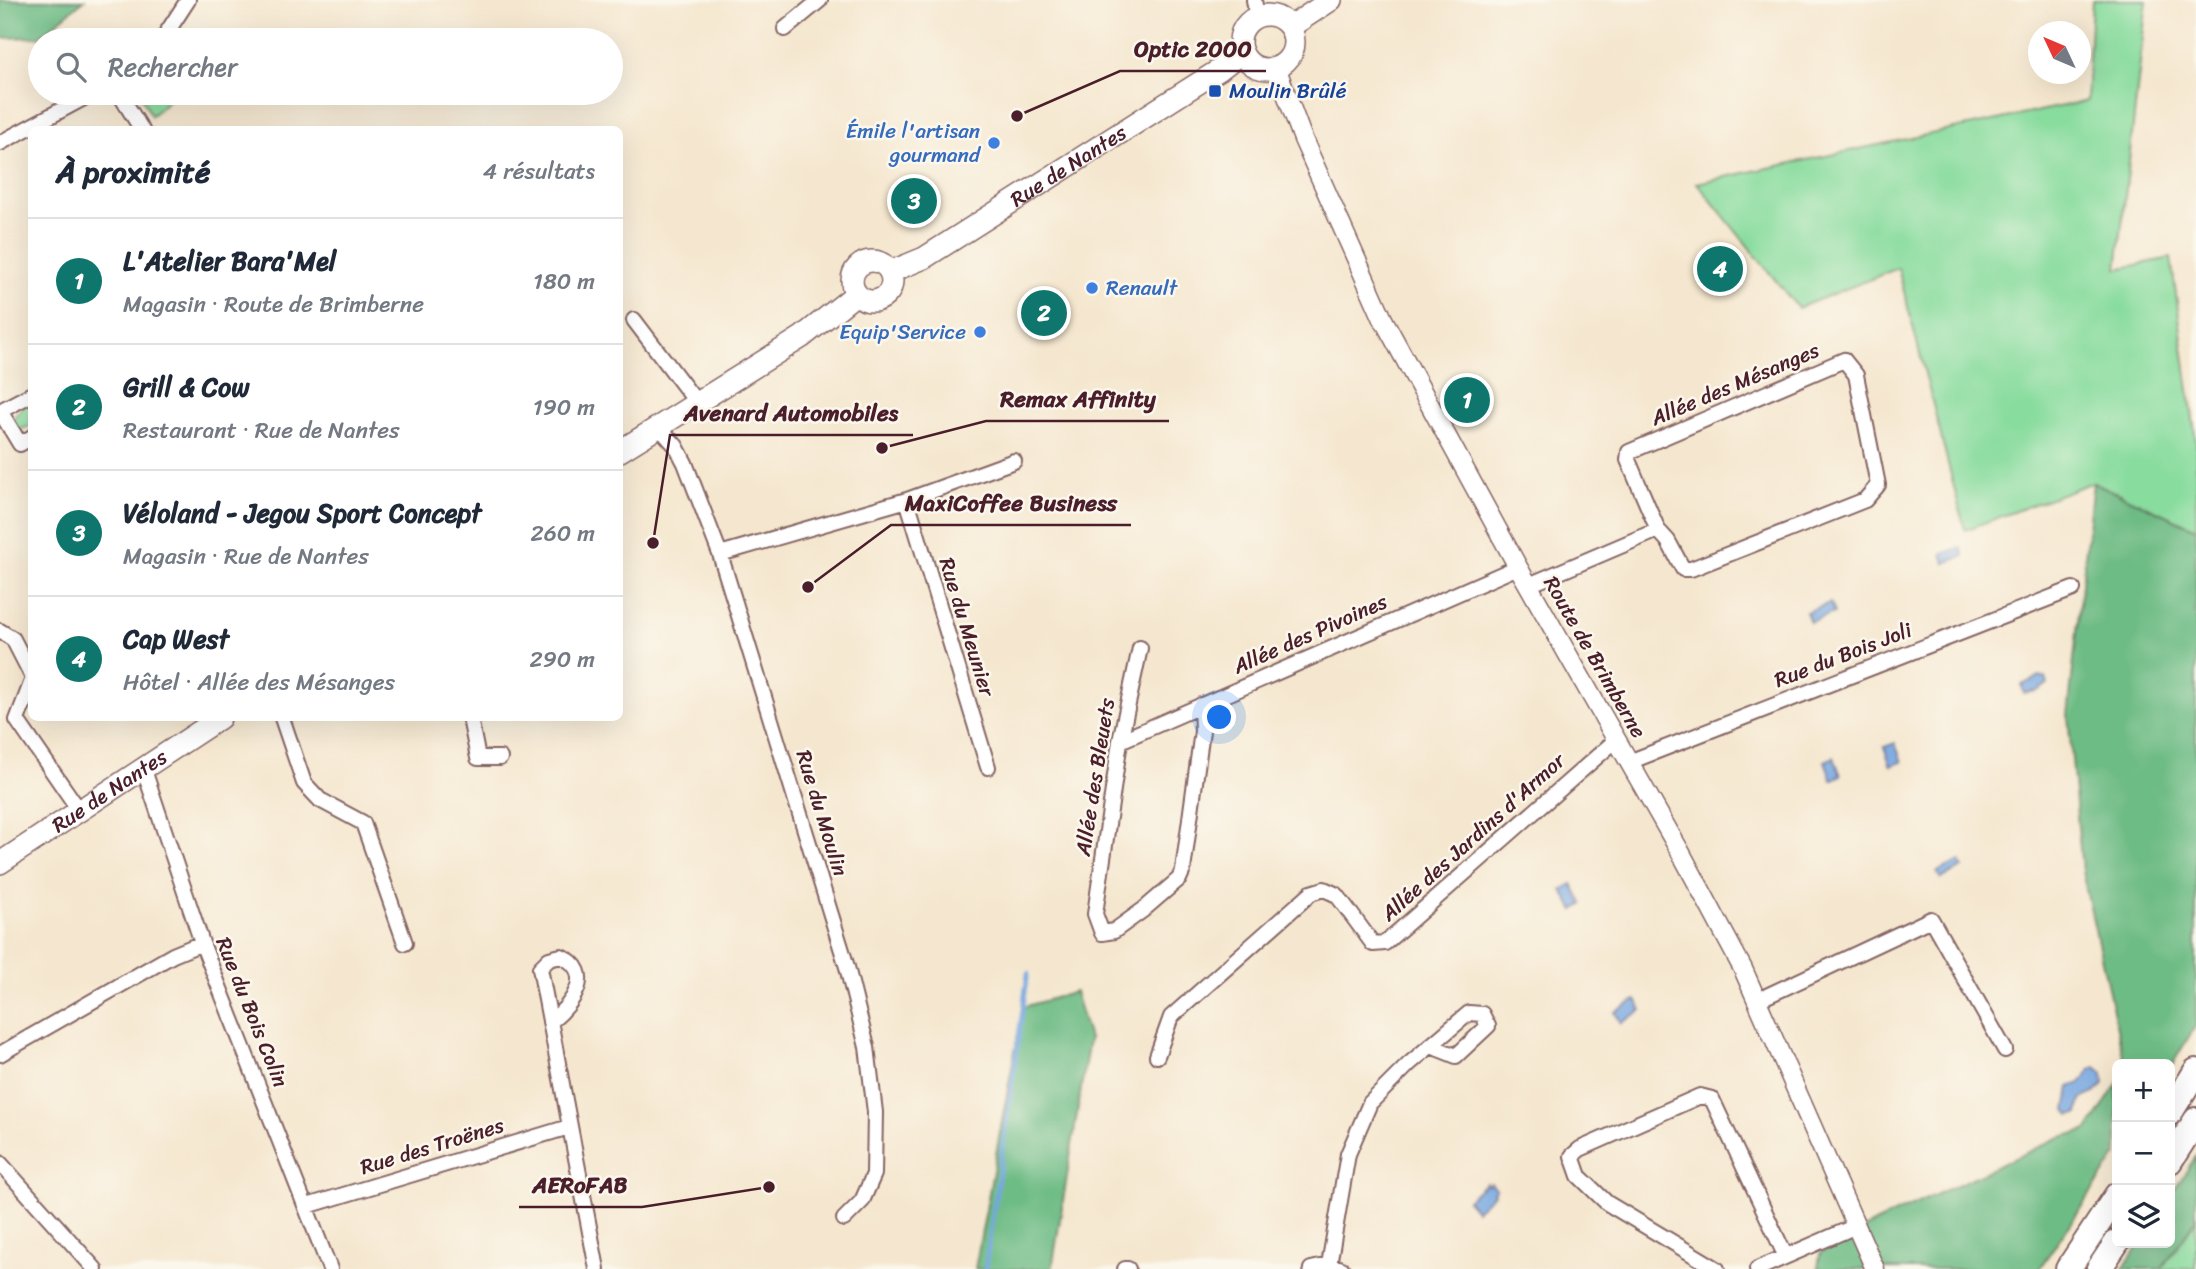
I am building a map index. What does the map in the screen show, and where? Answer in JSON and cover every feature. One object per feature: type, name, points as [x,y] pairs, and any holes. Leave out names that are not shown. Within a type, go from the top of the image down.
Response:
[{"type":"highway","points":[[2175,1105],[2196,1071]]},
{"type":"highway","points":[[2175,1153],[2196,1120]]},
{"type":"highway","points":[[2068,1269],[2112,1203]]},
{"type":"highway","points":[[2099,1269],[2113,1248]]},
{"type":"main road","points":[[1290,27],[1331,0]]},
{"type":"main road","points":[[1255,8],[1279,17],[1290,27],[1293,50],[1289,58],[1276,67],[1260,68],[1252,64],[1242,52],[1244,28],[1255,8]]},
{"type":"main road","name":"Rue de Nantes","points":[[890,272],[924,258],[1219,70],[1242,52]]},
{"type":"main road","points":[[876,261],[890,272],[891,285],[885,296],[873,302],[860,298],[852,288],[852,275],[859,265],[876,261]]},
{"type":"main road","points":[[623,449],[802,337],[856,294]]},
{"type":"main road","name":"Rue de Nantes","points":[[0,863],[215,721]]},
{"type":"street","points":[[170,28],[188,0]]},
{"type":"street","points":[[785,29],[820,0]]},
{"type":"street","name":"Route de Brimberne","points":[[1276,67],[1303,139],[1383,319],[1743,969],[1875,1269]]},
{"type":"street","points":[[32,126],[71,105]]},
{"type":"street","points":[[126,105],[140,126]]},
{"type":"street","points":[[0,143],[28,128]]},
{"type":"street","points":[[634,320],[697,403]]},
{"type":"street","name":"Allée des Mésanges","points":[[1844,360],[1856,375],[1878,485],[1865,500],[1691,569],[1683,569],[1668,541],[1658,530],[1628,460],[1629,452],[1844,360]]},
{"type":"street","points":[[28,396],[0,411],[20,444],[28,439]]},
{"type":"street","name":"Rue du Moulin","points":[[659,427],[676,446],[685,463],[720,554],[847,967],[867,1046],[875,1112],[874,1174],[862,1201],[844,1219]]},
{"type":"street","points":[[720,554],[906,500],[1014,461]]},
{"type":"street","name":"Rue du Meunier","points":[[906,500],[988,767]]},
{"type":"street","points":[[1529,585],[1658,530]]},
{"type":"street","name":"Allée des Pivoines","points":[[1120,741],[1518,567]]},
{"type":"street","name":"Rue du Bois Joli","points":[[1629,762],[2073,589]]},
{"type":"street","points":[[0,631],[13,639],[28,670]]},
{"type":"street","name":"Allée des Bleuets","points":[[1140,648],[1120,741],[1095,914],[1102,933],[1114,931],[1179,879],[1183,870],[1202,731],[1201,705]]},
{"type":"street","points":[[28,689],[17,720],[79,810]]},
{"type":"street","points":[[283,721],[304,782],[320,800],[363,823],[405,943]]},
{"type":"street","points":[[471,721],[478,758],[500,758]]},
{"type":"street","name":"Allée des Jardins d'Armor","points":[[1157,1056],[1171,1017],[1311,893],[1324,889],[1337,895],[1373,944],[1385,943],[1616,740]]},
{"type":"street","name":"Rue du Bois Colin","points":[[143,767],[202,943],[330,1269]]},
{"type":"street","points":[[1756,1001],[1931,919],[2005,1050]]},
{"type":"street","points":[[0,1054],[173,955],[202,943]]},
{"type":"street","points":[[550,1022],[597,1269]]},
{"type":"street","points":[[1311,1269],[1336,1267],[1348,1154],[1370,1103],[1431,1046]]},
{"type":"street","points":[[1717,1269],[1607,1203],[1579,1176],[1572,1156],[1580,1149],[1700,1096],[1712,1099],[1785,1255]]},
{"type":"street","name":"Rue des Troënes","points":[[307,1206],[569,1127]]},
{"type":"street","points":[[0,1163],[96,1269]]},
{"type":"street","points":[[1757,1269],[1856,1226]]},
{"type":"green space","points":[[0,0],[84,0],[50,28],[28,28],[28,37],[0,38]]},
{"type":"green space","points":[[2092,0],[2147,0],[2117,269],[2171,258],[2196,442],[2196,529],[2093,482],[1965,530],[1898,268],[1798,308],[1697,183],[2087,101],[2088,84],[2091,84]]},
{"type":"green space","points":[[146,105],[163,105],[151,116]]},
{"type":"green space","points":[[28,404],[28,427],[18,430],[12,420]]},
{"type":"green space","points":[[2093,482],[2196,529],[2196,1025],[2175,1060],[2124,1059],[2082,871],[2068,715]]},
{"type":"green space","points":[[1075,992],[1089,1039],[1052,1269],[975,1269],[1023,1007]]},
{"type":"green space","points":[[2112,1092],[2112,1162],[2039,1269],[1818,1269],[1820,1253],[1877,1222],[2058,1138],[2088,1130]]},
{"type":"green space","points":[[2196,1156],[2196,1220],[2161,1269],[2123,1269],[2137,1248],[2175,1248],[2175,1189]]},
{"type":"green space","points":[[2196,1220],[2196,1269],[2161,1269]]},
{"type":"water","points":[[1961,547],[1964,556],[1945,563],[1942,554]]},
{"type":"water","points":[[1830,603],[1834,613],[1810,622],[1806,612]]},
{"type":"water","points":[[2040,676],[2046,678],[2048,684],[2037,691],[2024,693],[2022,685]]},
{"type":"water","points":[[1895,743],[1902,762],[1891,766],[1884,747]]},
{"type":"water","points":[[1834,757],[1841,776],[1832,780],[1825,761]]},
{"type":"water","points":[[1960,861],[1963,868],[1941,879],[1937,872]]},
{"type":"water","points":[[1572,884],[1583,904],[1574,910],[1562,890]]},
{"type":"water","points":[[1636,1000],[1642,1010],[1621,1023],[1615,1012]]},
{"type":"water","points":[[2096,1067],[2103,1073],[2104,1084],[2095,1093],[2081,1099],[2078,1114],[2070,1115],[2066,1110],[2070,1087],[2081,1083],[2090,1070]]},
{"type":"water","points":[[1486,1183],[1496,1189],[1476,1210],[1467,1200]]},
{"type":"waterway","points":[[985,1269],[1028,973]]},
{"type":"place","name":"Moulin Brûlé","points":[[1215,91]]},
{"type":"place","name":"Optic 2000","points":[[1017,116]]},
{"type":"place","name":"Émile l'artisan gourmand","points":[[994,143]]},
{"type":"place","name":"Véloland - Jegou Sport Concept","points":[[914,201]]},
{"type":"place","name":"Cap West","points":[[1720,269]]},
{"type":"place","name":"Renault","points":[[1092,288]]},
{"type":"place","name":"Grill & Cow","points":[[1044,313]]},
{"type":"place","name":"Equip'Service","points":[[980,332]]},
{"type":"place","name":"L'Atelier Bara'Mel","points":[[1467,400]]},
{"type":"place","name":"Remax Affinity","points":[[882,448]]},
{"type":"place","name":"Avenard Automobiles","points":[[653,543]]},
{"type":"place","name":"MaxiCoffee Business","points":[[808,587]]},
{"type":"place","name":"AERoFAB","points":[[769,1187]]}]
